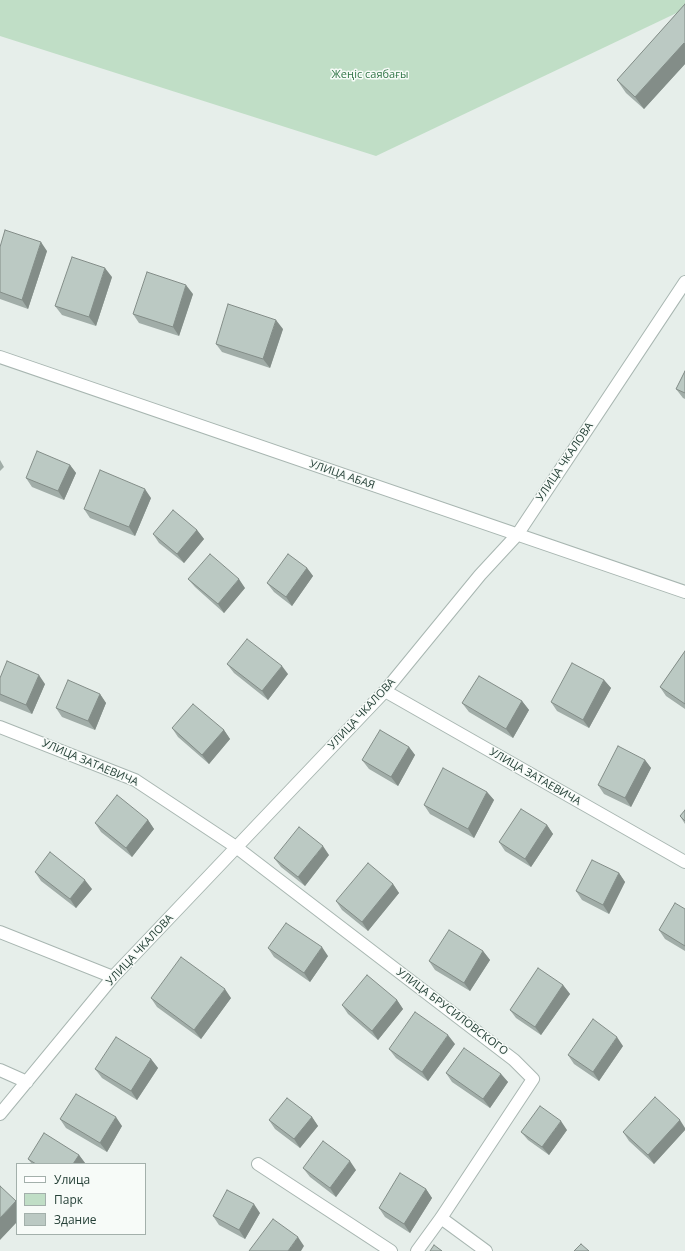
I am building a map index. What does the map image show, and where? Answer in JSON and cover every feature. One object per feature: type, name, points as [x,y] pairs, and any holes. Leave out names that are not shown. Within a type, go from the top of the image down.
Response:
[{"type":"street","name":"УЛИЦА ЧКАЛОВА","points":[[0,1114],[113,977],[385,691],[480,575],[517,535],[685,282]]},
{"type":"street","name":"УЛИЦА АБАЯ","points":[[0,357],[685,592]]},
{"type":"street","name":"УЛИЦА ЗАТАЕВИЧА","points":[[385,691],[685,862]]},
{"type":"street","name":"УЛИЦА ЗАТАЕВИЧА","points":[[0,727],[135,780],[236,847]]},
{"type":"street","name":"УЛИЦА БРУСИЛОВСКОГО","points":[[236,847],[514,1060],[533,1080],[441,1218],[417,1251]]},
{"type":"street","points":[[0,932],[113,977]]},
{"type":"street","points":[[0,1070],[27,1082]]},
{"type":"street","points":[[258,1164],[391,1251]]},
{"type":"street","points":[[441,1218],[486,1251]]},
{"type":"green space","name":"Жеңіс саябағы","points":[[0,0],[685,0],[685,9],[376,156],[0,36]]},
{"type":"building","points":[[685,4],[685,44],[684,43],[635,97],[617,80]]},
{"type":"building","points":[[5,230],[41,242],[22,300],[0,292],[0,247]]},
{"type":"building","points":[[72,257],[105,268],[89,317],[55,306]]},
{"type":"building","points":[[147,272],[186,285],[173,327],[133,314]]},
{"type":"building","points":[[228,304],[276,320],[263,359],[216,344]]},
{"type":"building","points":[[685,371],[685,393],[676,389]]},
{"type":"building","points":[[37,451],[70,465],[58,491],[26,478]]},
{"type":"building","points":[[100,470],[145,489],[129,527],[84,509]]},
{"type":"building","points":[[173,510],[197,530],[177,554],[153,534]]},
{"type":"building","points":[[210,554],[239,579],[218,604],[188,579]]},
{"type":"building","points":[[288,554],[307,568],[286,597],[267,583]]},
{"type":"building","points":[[247,639],[282,666],[262,691],[227,664]]},
{"type":"building","points":[[685,651],[685,704],[660,687]]},
{"type":"building","points":[[7,661],[39,675],[26,705],[0,694],[0,678]]},
{"type":"building","points":[[572,663],[604,680],[583,720],[551,702]]},
{"type":"building","points":[[479,676],[522,701],[506,729],[462,703]]},
{"type":"building","points":[[68,680],[100,694],[88,721],[56,708]]},
{"type":"building","points":[[193,704],[224,730],[202,755],[172,728]]},
{"type":"building","points":[[380,730],[409,747],[391,777],[362,760]]},
{"type":"building","points":[[618,746],[645,760],[625,798],[598,785]]},
{"type":"building","points":[[443,768],[487,792],[468,829],[424,805]]},
{"type":"building","points":[[117,795],[148,820],[126,848],[95,823]]},
{"type":"building","points":[[521,809],[547,825],[525,859],[499,842]]},
{"type":"building","points":[[685,810],[685,821],[680,816]]},
{"type":"building","points":[[299,827],[323,846],[298,877],[274,858]]},
{"type":"building","points":[[50,852],[85,880],[70,899],[35,872]]},
{"type":"building","points":[[592,860],[619,873],[603,905],[576,891]]},
{"type":"building","points":[[368,863],[393,884],[362,922],[336,901]]},
{"type":"building","points":[[675,903],[685,909],[685,946],[659,930]]},
{"type":"building","points":[[286,923],[322,947],[304,973],[268,948]]},
{"type":"building","points":[[449,930],[483,951],[464,983],[429,961]]},
{"type":"building","points":[[181,957],[225,989],[194,1030],[151,998]]},
{"type":"building","points":[[538,968],[563,985],[535,1027],[510,1010]]},
{"type":"building","points":[[367,975],[397,1000],[372,1031],[342,1005]]},
{"type":"building","points":[[415,1012],[448,1035],[422,1072],[389,1049]]},
{"type":"building","points":[[593,1019],[617,1037],[593,1072],[568,1055]]},
{"type":"building","points":[[116,1037],[151,1059],[131,1091],[95,1069]]},
{"type":"building","points":[[464,1048],[501,1074],[483,1099],[446,1073]]},
{"type":"building","points":[[76,1094],[116,1117],[100,1143],[60,1119]]},
{"type":"building","points":[[655,1097],[680,1120],[648,1155],[623,1132]]},
{"type":"building","points":[[287,1098],[312,1117],[294,1139],[269,1120]]},
{"type":"building","points":[[540,1106],[561,1121],[542,1147],[521,1132]]},
{"type":"building","points":[[44,1133],[79,1155],[74,1163],[34,1163],[28,1159]]},
{"type":"building","points":[[323,1141],[350,1161],[330,1188],[303,1168]]},
{"type":"building","points":[[400,1173],[426,1189],[404,1224],[379,1208]]},
{"type":"building","points":[[0,1186],[16,1201],[0,1218]]},
{"type":"building","points":[[227,1190],[254,1204],[239,1230],[213,1216]]},
{"type":"building","points":[[273,1219],[298,1237],[288,1251],[249,1251]]},
{"type":"building","points":[[581,1244],[589,1251],[574,1251]]},
{"type":"building","points":[[434,1245],[442,1251],[430,1251]]}]
